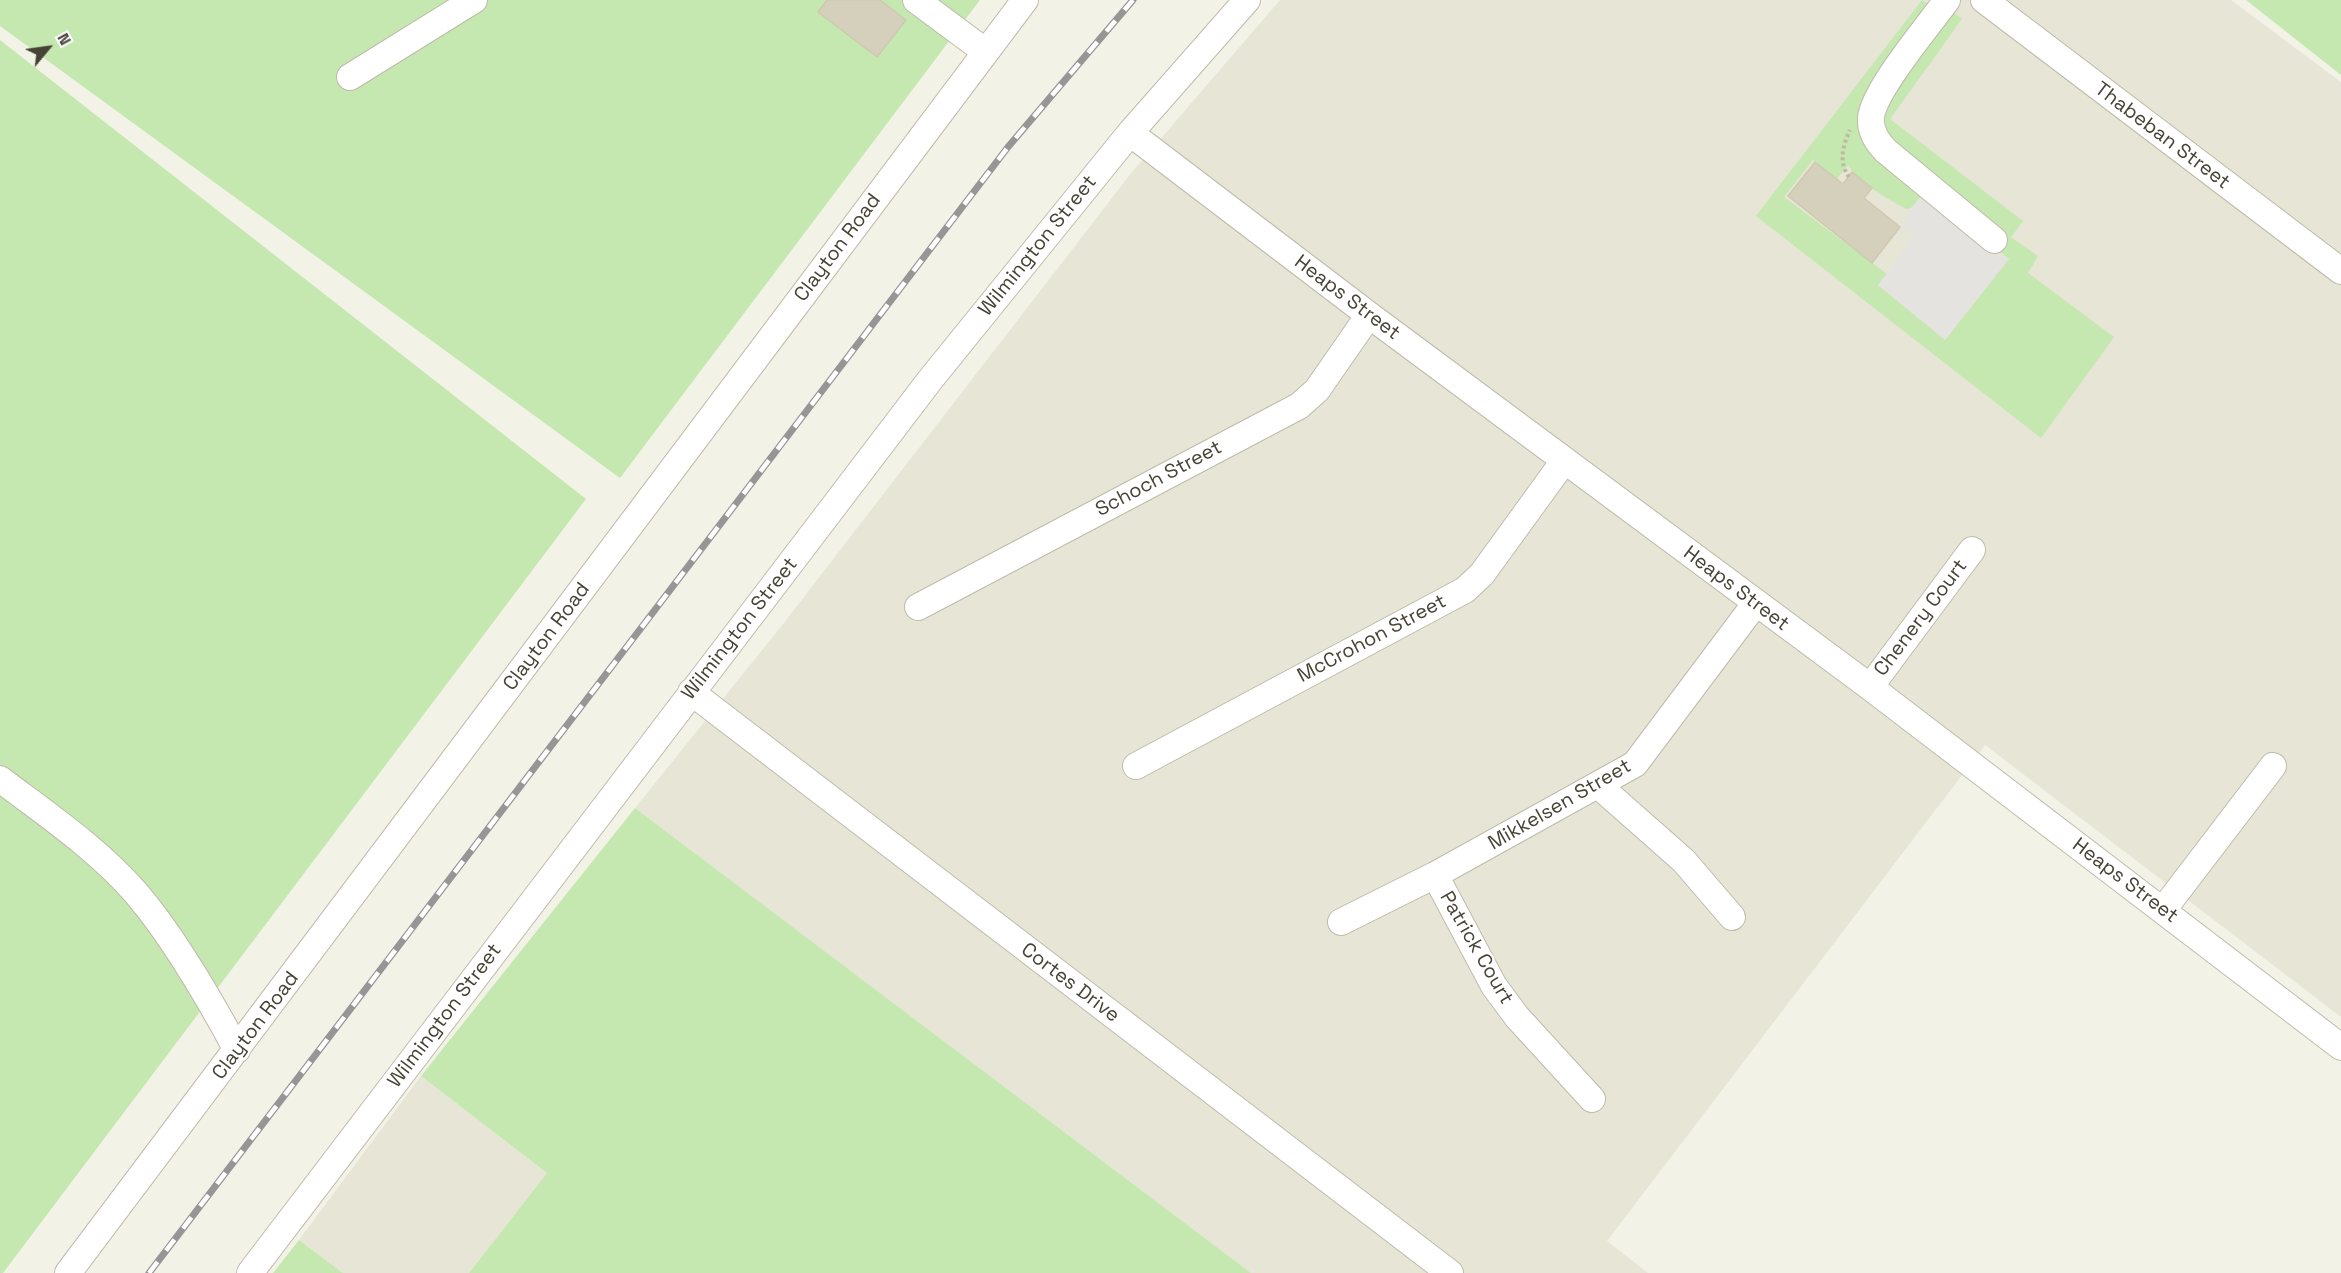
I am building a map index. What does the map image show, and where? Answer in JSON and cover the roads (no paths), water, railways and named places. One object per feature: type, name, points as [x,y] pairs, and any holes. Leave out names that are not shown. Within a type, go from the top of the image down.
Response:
[{"type":"street","points":[[350,77],[474,0]]},
{"type":"street","points":[[916,0],[986,52]]},
{"type":"street","name":"Clayton Road","points":[[68,1273],[1025,0]]},
{"type":"street","name":"Wilmington Street","points":[[250,1273],[937,372],[1130,134],[1247,0]]},
{"type":"street","points":[[1947,0],[1880,95],[1871,119],[1873,131],[1878,143],[1886,151],[1994,240]]},
{"type":"street","name":"Thabeban Street","points":[[1984,0],[2341,271]]},
{"type":"street","name":"Heaps Street","points":[[1130,134],[1755,604],[1870,687],[2341,1047]]},
{"type":"street","name":"Schoch Street","points":[[918,607],[1299,406],[1317,390],[1369,315]]},
{"type":"street","name":"McCrohon Street","points":[[1136,766],[1465,590],[1482,574],[1564,461]]},
{"type":"street","name":"Chenery Court","points":[[1870,687],[1972,550]]},
{"type":"street","name":"Mikkelsen Street","points":[[1341,922],[1435,875],[1635,764],[1755,604]]},
{"type":"street","name":"Cortes Drive","points":[[691,692],[1450,1273]]},
{"type":"street","points":[[2163,910],[2273,766]]},
{"type":"street","points":[[0,779],[93,853],[136,893],[184,961],[237,1050]]},
{"type":"street","points":[[1599,786],[1684,861],[1732,917]]},
{"type":"street","name":"Patrick Court","points":[[1435,875],[1494,986],[1516,1017],[1592,1099]]},
{"type":"railway","points":[[149,1273],[1008,147],[1133,0]]}]
